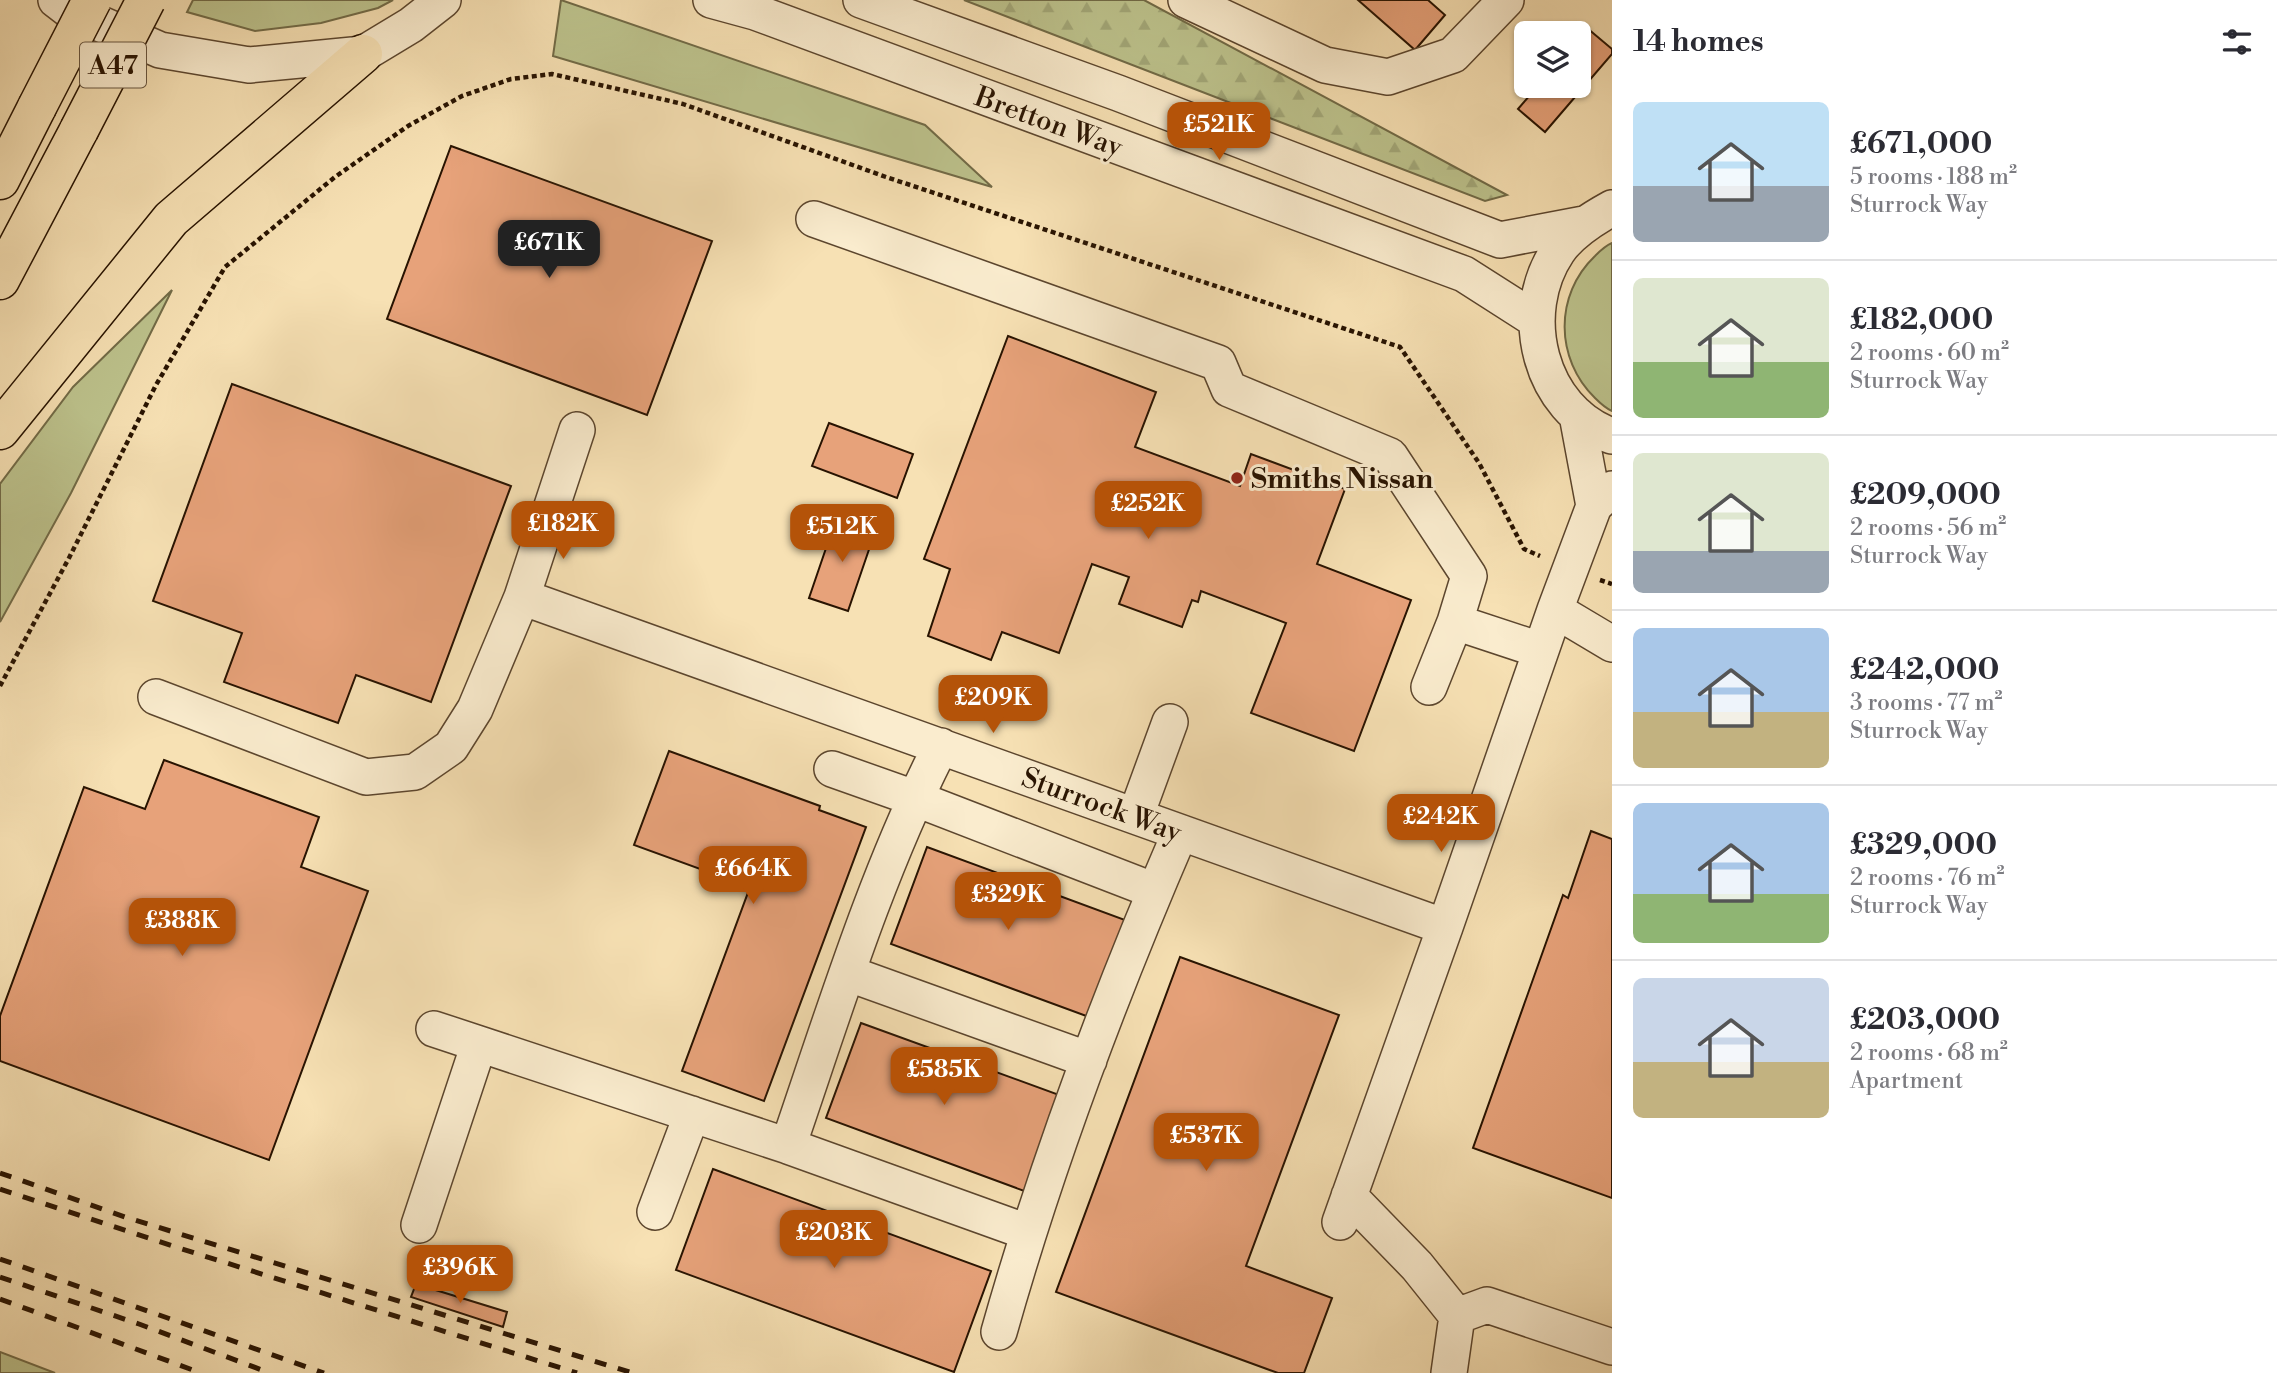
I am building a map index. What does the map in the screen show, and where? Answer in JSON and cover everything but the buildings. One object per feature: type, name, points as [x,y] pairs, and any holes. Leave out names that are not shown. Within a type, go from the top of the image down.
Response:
[{"type":"highway","name":"A47","points":[[0,180],[92,0]]},
{"type":"highway","name":"A47","points":[[0,280],[146,0]]},
{"type":"highway","points":[[0,430],[171,219],[363,54]]},
{"type":"street","points":[[56,0],[69,10],[160,50],[248,65],[363,54],[411,25],[443,0]]},
{"type":"street","name":"Bretton Way","points":[[711,0],[755,12],[1464,274],[1535,320]]},
{"type":"street","name":"Bretton Way","points":[[862,0],[1118,93],[1500,240],[1598,216]]},
{"type":"street","points":[[1186,0],[1325,65],[1388,77],[1453,55],[1506,0]]},
{"type":"street","points":[[1598,216],[1558,251],[1542,284],[1535,320],[1540,355],[1554,388],[1577,415],[1612,436]]},
{"type":"street","points":[[814,219],[1218,363],[1229,389],[1390,456],[1469,576],[1455,622],[1429,687]]},
{"type":"street","points":[[1450,1373],[1457,1316],[1416,1266],[1344,1209],[1540,650],[1603,498],[1577,415]]},
{"type":"street","points":[[156,697],[366,777],[415,772],[451,747],[475,709],[522,597],[577,430]]},
{"type":"street","name":"Sturrock Way","points":[[522,597],[1445,927]]},
{"type":"street","points":[[1555,610],[1612,644]]},
{"type":"street","points":[[1455,622],[1540,650]]},
{"type":"street","points":[[1136,815],[1170,722]]},
{"type":"street","points":[[788,1146],[847,973],[914,798],[941,746]]},
{"type":"street","points":[[832,769],[1155,891]]},
{"type":"street","points":[[999,1332],[1027,1232],[1090,1060],[1180,833]]},
{"type":"street","points":[[847,973],[1090,1060]]},
{"type":"street","points":[[434,1029],[788,1146],[1027,1232]]},
{"type":"street","points":[[419,1225],[478,1044]]},
{"type":"street","points":[[654,1212],[692,1114]]},
{"type":"street","points":[[1457,1316],[1487,1305],[1612,1347]]},
{"type":"path","points":[[0,686],[69,558],[156,384],[225,267],[335,177],[408,126],[462,96],[511,79],[552,75],[683,104],[886,177],[1400,346],[1479,463],[1524,549]]},
{"type":"green space","points":[[193,0],[393,0],[378,8],[321,23],[255,31],[187,12]]},
{"type":"green space","points":[[561,0],[925,125],[992,187],[553,56]]},
{"type":"green space","points":[[964,0],[1144,0],[1507,195],[1485,201]]},
{"type":"green space","points":[[1612,243],[1612,411],[1599,402],[1572,365],[1565,327],[1566,308],[1572,289],[1599,252]]},
{"type":"green space","points":[[172,290],[71,493],[0,622],[0,484],[73,387]]},
{"type":"green space","points":[[0,1352],[55,1373],[0,1373]]},
{"type":"railway","points":[[0,1173],[128,1218],[633,1373]]},
{"type":"railway","points":[[0,1189],[577,1373]]},
{"type":"railway","points":[[0,1259],[324,1373]]},
{"type":"railway","points":[[0,1277],[139,1324],[270,1373]]},
{"type":"railway","points":[[0,1299],[201,1373]]},
{"type":"place","name":"Smiths Nissan","points":[[1237,478]]}]
